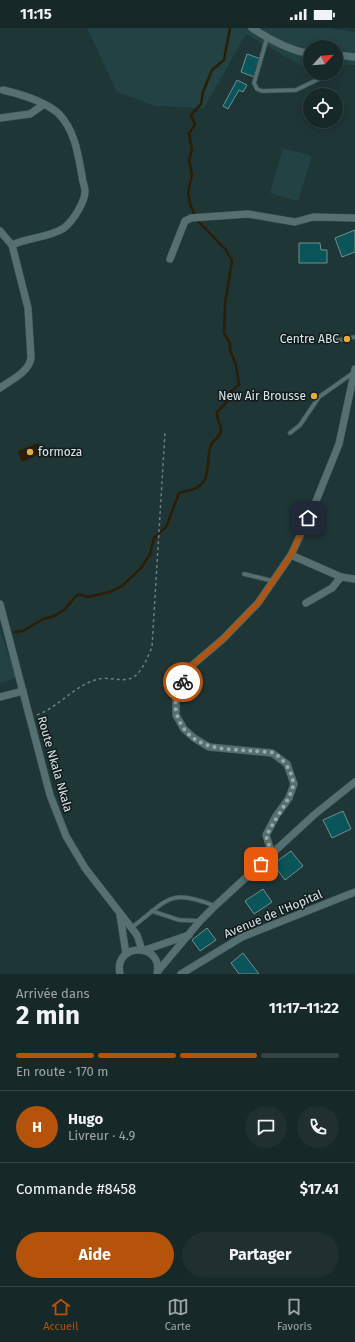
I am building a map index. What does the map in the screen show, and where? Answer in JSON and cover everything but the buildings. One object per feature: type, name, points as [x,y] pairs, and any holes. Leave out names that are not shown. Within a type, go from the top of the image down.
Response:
[{"type":"street","points":[[252,28],[267,38],[303,52]]},
{"type":"street","points":[[343,56],[355,57]]},
{"type":"street","points":[[3,90],[25,96],[58,113],[71,129],[78,154],[85,190],[84,196],[71,221],[64,228],[12,245]]},
{"type":"street","points":[[0,118],[30,114],[43,105]]},
{"type":"street","points":[[170,259],[185,222],[190,218],[248,214],[295,222],[313,217],[355,218]]},
{"type":"street","points":[[0,231],[12,245],[28,308],[31,358],[30,364],[25,370],[0,388]]},
{"type":"street","points":[[272,854],[266,836],[276,816],[289,798],[294,784],[287,764],[272,753],[209,747],[194,738],[184,729],[176,715],[176,695],[189,668],[223,639],[258,603],[291,555],[314,506],[339,444],[354,371]]},
{"type":"street","points":[[291,555],[341,577],[355,579]]},
{"type":"street","points":[[306,603],[332,588],[341,577]]},
{"type":"street","name":"Route Nkala Nkala","points":[[0,604],[50,795],[66,836],[85,868],[140,940],[143,950],[155,959],[158,973]]},
{"type":"street","points":[[0,697],[23,691]]},
{"type":"street","points":[[158,973],[200,921],[215,906],[315,814],[355,782]]},
{"type":"street","name":"Avenue de l'Hopital","points":[[181,974],[242,937],[355,892]]},
{"type":"street","points":[[120,915],[126,954]]},
{"type":"street","points":[[118,973],[121,959],[131,951],[143,950],[189,935]]},
{"type":"lane","points":[[267,38],[254,83],[257,88],[262,91],[296,90],[317,80]]},
{"type":"lane","points":[[329,342],[355,337]]},
{"type":"lane","points":[[290,433],[300,425],[319,397],[354,371]]},
{"type":"lane","points":[[244,574],[273,581]]},
{"type":"lane","points":[[131,928],[152,911],[168,900],[177,896],[192,897],[215,906]]},
{"type":"lane","points":[[152,911],[179,920],[200,921]]},
{"type":"path","points":[[30,718],[48,711],[86,684],[98,679],[132,678],[136,675],[147,659],[152,647],[165,432]]},
{"type":"shaded area","points":[[87,28],[329,28],[355,32],[355,65],[343,65],[343,40],[303,40],[303,65],[300,65],[246,34],[204,108],[155,106],[117,92]]},
{"type":"shaded area","points":[[283,148],[312,156],[298,201],[270,193]]},
{"type":"shaded area","name":"formoza","points":[[38,443],[42,453],[22,462],[18,451]]},
{"type":"shaded area","points":[[0,628],[16,678],[0,683]]},
{"type":"waterway","points":[[15,632],[23,631],[43,619],[54,616],[64,610],[77,595],[88,597],[110,592],[122,586],[141,568],[150,554],[154,538],[166,527],[179,493],[194,489],[200,486],[204,481],[211,445],[221,432],[217,412],[228,401],[230,392],[239,385],[236,365],[230,350],[230,343],[224,333],[225,304],[232,261],[226,250],[197,220],[190,204],[188,193],[192,175],[189,160],[192,150],[189,133],[195,125],[191,115],[201,104],[203,92],[212,70],[224,60],[230,28]]},
{"type":"way so far","points":[[183,682],[176,695],[176,715],[184,729],[194,738],[209,747],[272,753],[287,764],[294,784],[289,798],[276,816],[266,836],[272,854],[261,864]]},
{"type":"place","name":"Centre ABC","points":[[347,339]]},
{"type":"place","name":"New Air Brousse","points":[[314,396]]},
{"type":"place","name":"formoza","points":[[30,452]]},
{"type":"route","points":[[183,682],[189,668],[223,639],[258,603],[291,555],[308,518]]}]
